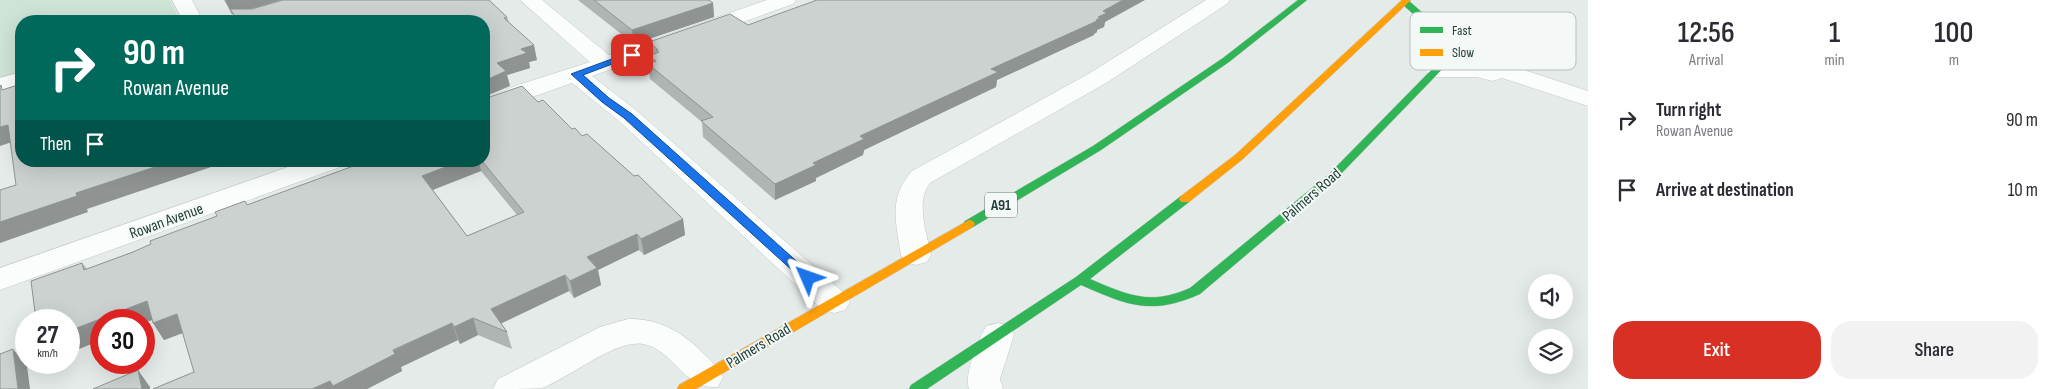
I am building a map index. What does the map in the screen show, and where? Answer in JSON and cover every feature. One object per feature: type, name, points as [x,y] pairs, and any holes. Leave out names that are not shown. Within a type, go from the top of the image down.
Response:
[{"type":"main road","name":"Palmers Road","points":[[695,383],[916,256],[1097,148],[1226,60],[1303,0]]},
{"type":"main road","points":[[916,389],[1080,280],[1240,157],[1406,1],[1419,12]]},
{"type":"main road","name":"Palmers Road","points":[[1080,280],[1122,296],[1159,303],[1176,301],[1195,291],[1333,176],[1437,70]]},
{"type":"street","points":[[182,0],[190,15]]},
{"type":"street","points":[[256,15],[310,0]]},
{"type":"street","points":[[530,0],[582,41],[606,64]]},
{"type":"street","points":[[490,105],[526,90],[606,64],[786,0]]},
{"type":"street","points":[[916,256],[910,208],[912,190],[921,177],[1098,78],[1220,0]]},
{"type":"street","points":[[1437,70],[1476,70],[1541,85]]},
{"type":"street","points":[[1501,70],[1588,100]]},
{"type":"street","points":[[576,74],[606,100],[636,122],[834,302]]},
{"type":"street","points":[[0,85],[15,81]]},
{"type":"street","name":"Rowan Avenue","points":[[0,279],[314,167]]},
{"type":"street","name":"Palmers Road","points":[[510,389],[612,336],[628,330],[649,332],[666,340],[695,383]]},
{"type":"street","points":[[986,389],[983,379],[998,335]]},
{"type":"green space","points":[[0,0],[170,0],[177,15],[15,15],[15,75],[0,79]]},
{"type":"building","points":[[283,0],[489,0],[507,17],[504,18],[534,45],[521,49],[527,53],[497,63],[506,71],[490,78],[490,15],[234,15],[230,9],[252,9]]},
{"type":"building","points":[[594,0],[709,0],[713,3],[632,30]]},
{"type":"building","points":[[817,0],[1123,0],[1103,11],[1107,13],[1098,17],[1100,18],[1097,21],[991,69],[998,72],[860,136],[864,139],[813,163],[816,165],[775,184],[701,121],[713,117],[648,64],[656,61],[649,56],[659,52],[649,42],[730,14],[748,25]]},
{"type":"building","points":[[1,85],[2,90],[15,86],[15,167],[155,167],[76,193],[77,196],[0,222],[0,190],[16,185],[8,125],[0,127]]},
{"type":"building","points":[[522,86],[538,102],[543,100],[572,129],[575,128],[582,136],[587,134],[634,176],[638,175],[683,219],[641,239],[637,234],[587,257],[597,268],[570,281],[565,275],[491,309],[507,332],[473,318],[454,327],[452,323],[393,350],[395,354],[333,386],[330,381],[312,389],[153,389],[194,372],[177,314],[155,322],[155,309],[149,309],[147,301],[126,309],[90,309],[90,323],[80,327],[80,309],[35,309],[31,281],[82,263],[84,270],[133,252],[151,244],[150,241],[217,216],[215,212],[245,201],[247,205],[351,167],[445,167],[422,176],[467,236],[524,212],[487,167],[490,167],[490,97]]},
{"type":"building","points":[[13,349],[18,389],[0,389],[0,354]]},
{"type":"building","points":[[129,374],[139,374],[142,389],[93,389]]},
{"type":"traffic: fast","points":[[969,224],[1097,148],[1226,60],[1303,0]]},
{"type":"traffic: fast","points":[[1405,2],[1416,12]]},
{"type":"traffic: fast","points":[[1080,280],[1123,297],[1150,303],[1164,302],[1195,291],[1333,176],[1436,70]]},
{"type":"traffic: fast","points":[[916,389],[1080,280],[1185,199]]},
{"type":"traffic: slow","points":[[1185,199],[1239,157],[1407,0]]},
{"type":"traffic: slow","points":[[684,389],[969,224]]},
{"type":"route","points":[[632,55],[576,74],[628,116],[808,278]]}]
